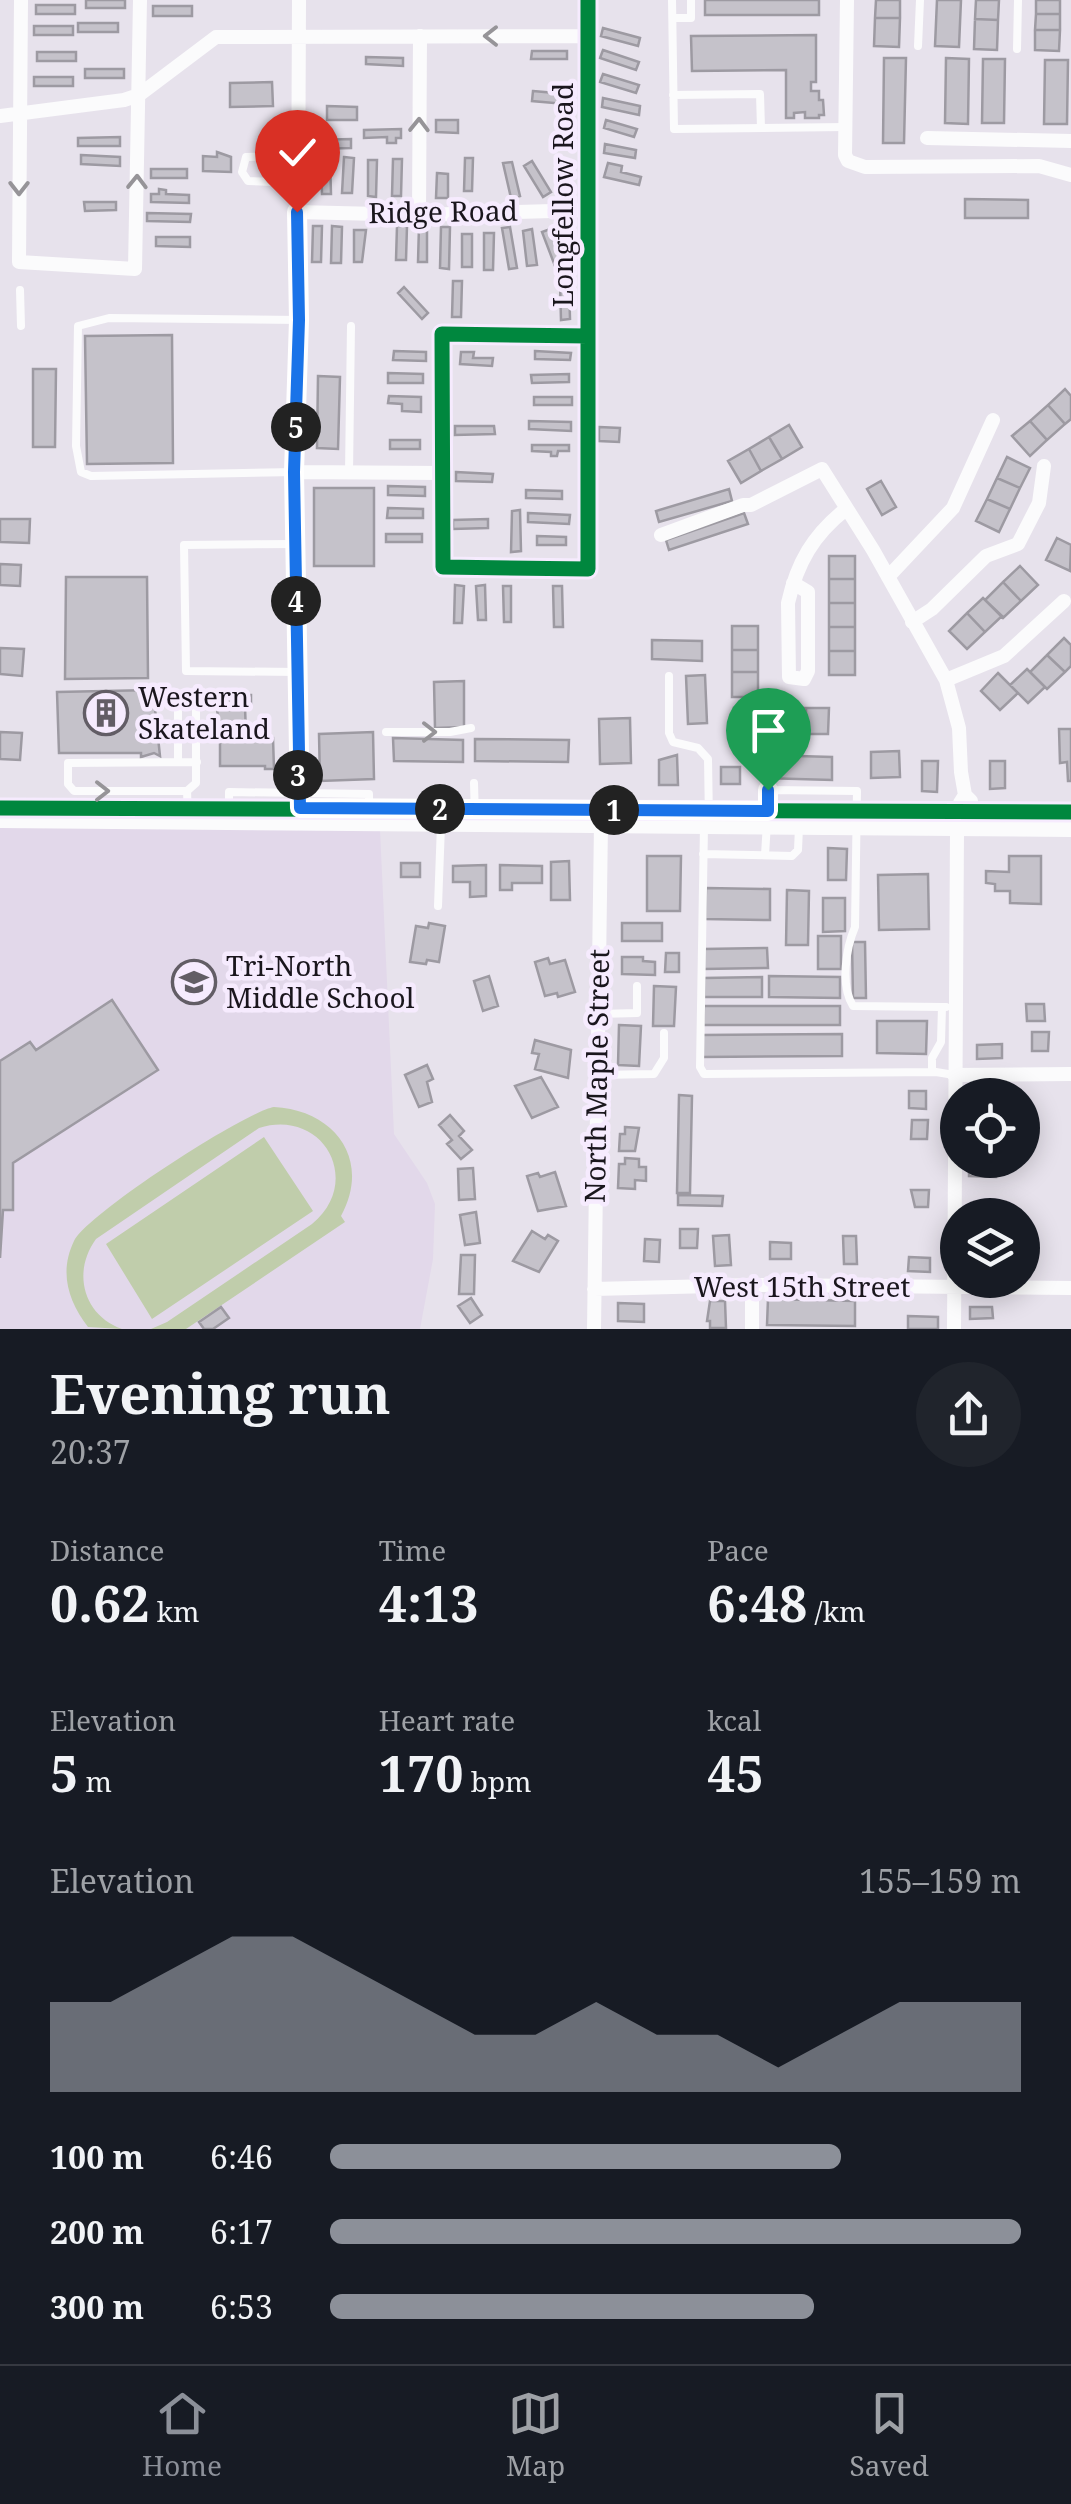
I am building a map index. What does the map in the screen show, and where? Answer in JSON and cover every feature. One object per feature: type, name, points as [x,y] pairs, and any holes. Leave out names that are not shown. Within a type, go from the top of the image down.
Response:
[{"type":"main road","points":[[0,818],[1071,827]]},
{"type":"street","points":[[20,0],[19,262],[135,269],[140,0]]},
{"type":"street","points":[[299,0],[299,320],[294,472],[301,821]]},
{"type":"street","name":"Longfellow Road","points":[[441,473],[443,567],[588,569],[588,0]]},
{"type":"street","points":[[847,0],[845,155],[854,164],[1039,166],[1071,175]]},
{"type":"street","points":[[418,215],[420,36]]},
{"type":"street","points":[[0,116],[139,95],[216,37],[588,36]]},
{"type":"street","points":[[927,138],[1071,141]]},
{"type":"street","name":"Ridge Road","points":[[297,212],[418,215],[588,210]]},
{"type":"street","points":[[294,472],[441,473],[442,334],[588,336]]},
{"type":"street","points":[[888,577],[953,508],[994,420]]},
{"type":"street","points":[[912,622],[932,609],[986,556],[1018,544],[1038,503],[1044,466]]},
{"type":"street","points":[[661,535],[751,505],[822,468],[946,680],[959,728],[965,795],[971,802],[965,826],[948,1007],[954,1075],[955,1198]]},
{"type":"street","points":[[793,583],[808,592],[808,672],[804,679],[796,680],[789,678],[788,604],[793,583],[810,544],[846,509]]},
{"type":"street","points":[[946,680],[1004,656],[1064,601]]},
{"type":"street","name":"North Maple Street","points":[[594,1329],[601,823]]},
{"type":"street","points":[[954,1075],[1071,1074]]},
{"type":"street","points":[[752,1285],[752,1329]]},
{"type":"street","name":"West 15th Street","points":[[594,1289],[752,1285],[940,1288]]},
{"type":"street","name":"West 15th Street","points":[[1040,1288],[1071,1288]]},
{"type":"street","points":[[954,1329],[955,1298]]},
{"type":"lane","points":[[672,0],[674,129],[846,127]]},
{"type":"lane","points":[[672,18],[692,18],[691,0]]},
{"type":"lane","points":[[918,46],[920,0]]},
{"type":"lane","points":[[1018,0],[1018,49]]},
{"type":"lane","points":[[674,95],[760,94],[761,128]]},
{"type":"lane","points":[[298,156],[246,156],[242,172],[248,180],[298,183]]},
{"type":"lane","points":[[20,290],[21,326]]},
{"type":"lane","points":[[294,472],[91,476],[81,472],[76,446],[78,326],[108,318],[299,320]]},
{"type":"lane","points":[[350,472],[351,326]]},
{"type":"lane","points":[[296,544],[184,545],[186,671],[297,672]]},
{"type":"lane","points":[[669,676],[668,733],[673,742],[698,748],[708,759],[700,1067],[704,1074],[954,1075]]},
{"type":"lane","points":[[178,762],[178,699],[196,700],[196,783],[188,791],[188,820]]},
{"type":"lane","points":[[386,732],[450,732],[471,728]]},
{"type":"lane","points":[[188,791],[74,791],[68,784],[68,764],[196,762]]},
{"type":"lane","points":[[474,783],[476,821]]},
{"type":"lane","points":[[765,855],[768,790],[857,790],[856,927],[848,944],[848,997],[853,1006],[948,1007],[941,1042],[932,1058],[932,1072]]},
{"type":"lane","points":[[229,820],[229,792],[298,792],[369,794],[369,821]]},
{"type":"lane","points":[[438,906],[442,821]]},
{"type":"lane","points":[[703,854],[792,856],[798,850],[800,826]]},
{"type":"lane","points":[[598,1014],[637,1012],[636,986]]},
{"type":"lane","points":[[597,1075],[654,1074],[664,1058],[664,1033]]},
{"type":"shaded area","name":"Tri-North Middle School","points":[[0,826],[380,830],[394,1134],[427,1183],[435,1204],[433,1259],[420,1329],[0,1329]]},
{"type":"green space","points":[[274,1107],[314,1117],[342,1141],[352,1175],[341,1216],[345,1222],[186,1329],[151,1329],[312,1224],[327,1207],[335,1188],[335,1169],[318,1138],[302,1129],[282,1125],[259,1128],[96,1239],[84,1265],[85,1291],[98,1314],[122,1329],[88,1327],[68,1286],[67,1264],[74,1241],[135,1188],[232,1126]]},
{"type":"green space","points":[[264,1137],[313,1211],[152,1319],[106,1244]]},
{"type":"building","points":[[86,0],[125,0],[125,8],[86,8]]},
{"type":"building","points":[[705,0],[819,0],[819,15],[705,15]]},
{"type":"building","points":[[876,0],[900,0],[900,18],[875,18]]},
{"type":"building","points":[[937,0],[961,0],[959,47],[935,46]]},
{"type":"building","points":[[976,0],[999,0],[998,20],[975,19]]},
{"type":"building","points":[[1036,0],[1060,0],[1060,14],[1036,14]]},
{"type":"building","points":[[36,5],[75,5],[75,14],[36,14]]},
{"type":"building","points":[[153,6],[192,6],[192,16],[153,16]]},
{"type":"building","points":[[1036,14],[1060,14],[1060,30],[1035,30]]},
{"type":"building","points":[[875,18],[900,18],[899,47],[874,46]]},
{"type":"building","points":[[975,19],[998,20],[997,50],[974,49]]},
{"type":"building","points":[[78,23],[118,23],[118,32],[78,32]]},
{"type":"building","points":[[34,26],[73,26],[73,35],[34,35]]},
{"type":"building","points":[[603,28],[640,38],[638,46],[601,36]]},
{"type":"building","points":[[1035,30],[1060,30],[1059,51],[1035,50]]},
{"type":"building","points":[[816,35],[816,82],[811,82],[811,91],[819,91],[819,100],[823,100],[824,115],[819,118],[805,118],[805,112],[786,118],[786,70],[692,71],[691,36]]},
{"type":"building","points":[[603,50],[639,62],[636,70],[600,58]]},
{"type":"building","points":[[532,51],[567,51],[567,59],[531,59]]},
{"type":"building","points":[[37,52],[76,52],[76,61],[37,61]]},
{"type":"building","points":[[366,57],[403,58],[403,66],[366,64]]},
{"type":"building","points":[[884,58],[906,58],[904,143],[883,143]]},
{"type":"building","points":[[946,58],[969,59],[968,124],[945,123]]},
{"type":"building","points":[[983,59],[1005,59],[1004,123],[982,123]]},
{"type":"building","points":[[1045,60],[1068,60],[1067,124],[1044,124]]},
{"type":"building","points":[[85,69],[124,69],[124,78],[85,78]]},
{"type":"building","points":[[603,74],[639,85],[636,93],[600,82]]},
{"type":"building","points":[[34,77],[73,77],[73,86],[34,86]]},
{"type":"building","points":[[272,82],[273,106],[230,107],[230,83]]},
{"type":"building","points":[[533,91],[566,94],[565,104],[532,101]]},
{"type":"building","points":[[603,98],[640,106],[639,115],[602,107]]},
{"type":"building","points":[[327,106],[357,107],[357,120],[327,120]]},
{"type":"building","points":[[436,120],[458,120],[458,133],[436,132]]},
{"type":"building","points":[[606,120],[637,129],[634,137],[604,128]]},
{"type":"building","points":[[401,129],[401,138],[396,138],[396,143],[387,143],[387,137],[364,138],[364,130]]},
{"type":"building","points":[[120,137],[120,146],[78,146],[78,138]]},
{"type":"building","points":[[351,139],[351,148],[313,149],[313,140]]},
{"type":"building","points":[[605,144],[636,150],[635,158],[604,153]]},
{"type":"building","points":[[217,152],[231,157],[231,172],[203,171],[203,156],[217,157]]},
{"type":"building","points":[[81,155],[120,157],[120,166],[81,164]]},
{"type":"building","points":[[344,157],[354,158],[352,193],[342,193]]},
{"type":"building","points":[[330,158],[331,194],[322,194],[321,159]]},
{"type":"building","points":[[465,158],[473,158],[472,191],[464,191]]},
{"type":"building","points":[[393,159],[402,159],[401,196],[392,196]]},
{"type":"building","points":[[368,160],[377,160],[376,197],[368,196]]},
{"type":"building","points":[[532,161],[551,192],[543,197],[524,166]]},
{"type":"building","points":[[512,162],[520,196],[511,198],[503,163]]},
{"type":"building","points":[[608,163],[622,166],[621,172],[641,177],[639,185],[604,177]]},
{"type":"building","points":[[151,169],[187,169],[187,178],[151,178]]},
{"type":"building","points":[[437,173],[448,174],[448,198],[436,198]]},
{"type":"building","points":[[159,189],[166,190],[166,194],[189,195],[189,203],[151,202],[151,194],[159,194]]},
{"type":"building","points":[[965,199],[1028,200],[1028,218],[965,218]]},
{"type":"building","points":[[84,202],[116,202],[116,210],[85,211]]},
{"type":"building","points":[[147,213],[191,214],[190,222],[147,221]]},
{"type":"building","points":[[313,226],[322,226],[321,262],[312,262]]},
{"type":"building","points":[[332,226],[342,227],[341,263],[331,263]]},
{"type":"building","points":[[397,226],[407,226],[406,260],[396,260]]},
{"type":"building","points":[[419,226],[427,226],[427,262],[418,262]]},
{"type":"building","points":[[441,227],[450,227],[449,269],[440,268]]},
{"type":"building","points":[[510,227],[517,268],[509,269],[502,228]]},
{"type":"building","points":[[532,229],[537,265],[527,266],[523,231]]},
{"type":"building","points":[[550,229],[562,263],[555,266],[542,232]]},
{"type":"building","points":[[354,230],[366,230],[362,262],[354,262]]},
{"type":"building","points":[[484,233],[494,233],[493,270],[484,270]]},
{"type":"building","points":[[462,234],[472,234],[472,267],[462,267]]},
{"type":"building","points":[[156,237],[190,237],[190,247],[156,246]]},
{"type":"building","points":[[453,281],[462,281],[461,317],[452,317]]},
{"type":"building","points":[[560,283],[569,283],[570,319],[561,320]]},
{"type":"building","points":[[404,287],[428,313],[422,319],[398,293]]},
{"type":"building","points":[[172,335],[173,463],[87,464],[85,336]]},
{"type":"building","points":[[394,351],[426,352],[426,361],[393,360]]},
{"type":"building","points":[[535,351],[571,353],[570,360],[535,359]]},
{"type":"building","points":[[461,352],[474,352],[473,358],[493,358],[492,366],[460,364]]},
{"type":"building","points":[[33,369],[56,369],[55,447],[33,447]]},
{"type":"building","points":[[388,373],[423,374],[423,383],[388,383]]},
{"type":"building","points":[[569,374],[569,382],[532,383],[531,375]]},
{"type":"building","points":[[318,376],[340,377],[338,449],[317,448]]},
{"type":"building","points":[[1065,389],[1071,396],[1071,419],[1065,424],[1048,405]]},
{"type":"building","points":[[389,396],[421,397],[421,412],[402,411],[402,404],[388,403]]},
{"type":"building","points":[[534,397],[572,397],[572,405],[534,405]]},
{"type":"building","points":[[1048,405],[1065,424],[1047,440],[1030,421]]},
{"type":"building","points":[[529,421],[571,422],[571,431],[529,429]]},
{"type":"building","points":[[1030,421],[1047,440],[1030,456],[1012,436]]},
{"type":"building","points":[[789,425],[802,447],[782,459],[769,437]]},
{"type":"building","points":[[455,426],[494,426],[495,434],[455,435]]},
{"type":"building","points":[[599,427],[620,428],[619,442],[599,441]]},
{"type":"building","points":[[769,437],[782,459],[761,471],[749,449]]},
{"type":"building","points":[[390,440],[420,440],[420,449],[390,449]]},
{"type":"building","points":[[532,445],[569,445],[569,451],[551,456],[551,452],[532,451]]},
{"type":"building","points":[[749,449],[761,471],[741,483],[728,461]]},
{"type":"building","points":[[1007,457],[1030,468],[1020,488],[997,478]]},
{"type":"building","points":[[456,472],[493,474],[492,482],[456,481]]},
{"type":"building","points":[[997,478],[1020,488],[1010,509],[987,499]]},
{"type":"building","points":[[881,481],[896,507],[882,515],[867,489]]},
{"type":"building","points":[[388,486],[425,487],[425,496],[388,495]]},
{"type":"building","points":[[314,488],[374,488],[374,566],[314,566]]},
{"type":"building","points":[[729,489],[732,501],[659,522],[656,511]]},
{"type":"building","points":[[526,490],[562,491],[562,499],[526,498]]},
{"type":"building","points":[[987,499],[1010,509],[999,532],[976,521]]},
{"type":"building","points":[[388,508],[423,509],[423,518],[387,518]]},
{"type":"building","points":[[520,510],[521,551],[511,552],[512,511]]},
{"type":"building","points":[[528,513],[570,515],[569,524],[528,522]]},
{"type":"building","points":[[744,513],[748,524],[669,550],[666,540]]},
{"type":"building","points":[[0,519],[30,519],[29,543],[0,542]]},
{"type":"building","points":[[488,519],[488,528],[453,529],[453,520]]},
{"type":"building","points":[[386,534],[422,534],[422,542],[386,542]]},
{"type":"building","points":[[537,536],[566,537],[566,545],[537,545]]},
{"type":"building","points":[[1057,538],[1071,545],[1070,571],[1046,560]]},
{"type":"building","points":[[829,556],[855,556],[855,579],[829,579]]},
{"type":"building","points":[[0,564],[21,565],[20,586],[0,585]]},
{"type":"building","points":[[1020,566],[1038,585],[1021,601],[1003,582]]},
{"type":"building","points":[[66,577],[147,577],[148,678],[65,679]]},
{"type":"building","points":[[829,579],[855,579],[855,603],[829,603]]},
{"type":"building","points":[[1003,582],[1021,601],[1003,618],[985,600]]},
{"type":"building","points":[[455,585],[464,586],[462,623],[454,623]]},
{"type":"building","points":[[485,585],[486,620],[478,620],[476,586]]},
{"type":"building","points":[[503,586],[511,586],[511,622],[504,622]]},
{"type":"building","points":[[553,586],[562,586],[563,627],[554,627]]},
{"type":"building","points":[[983,598],[1002,616],[985,632],[967,613]]},
{"type":"building","points":[[829,603],[855,603],[855,627],[829,627]]},
{"type":"building","points":[[967,613],[985,632],[967,649],[949,631]]},
{"type":"building","points":[[732,626],[758,626],[758,650],[732,650]]},
{"type":"building","points":[[829,627],[855,627],[855,651],[829,651]]},
{"type":"building","points":[[1064,638],[1071,645],[1071,666],[1065,672],[1047,655]]},
{"type":"building","points":[[652,640],[702,641],[702,661],[652,659]]},
{"type":"building","points":[[0,648],[24,649],[22,676],[0,674]]},
{"type":"building","points":[[732,650],[758,650],[758,672],[732,672]]},
{"type":"building","points":[[829,651],[855,651],[855,675],[829,675]]},
{"type":"building","points":[[1047,655],[1065,672],[1047,689],[1030,672]]},
{"type":"building","points":[[1027,669],[1045,687],[1028,703],[1010,685]]},
{"type":"building","points":[[732,672],[758,672],[758,697],[732,697]]},
{"type":"building","points":[[998,673],[1018,693],[1000,710],[981,691]]},
{"type":"building","points":[[705,675],[707,723],[688,724],[686,676]]},
{"type":"building","points":[[464,681],[464,727],[435,728],[434,682]]},
{"type":"building","name":"Western Skateland","points":[[153,690],[160,756],[59,753],[57,692]]},
{"type":"building","points":[[251,695],[251,706],[245,707],[246,734],[218,734],[217,696]]},
{"type":"building","points":[[734,708],[759,708],[759,734],[734,734]]},
{"type":"building","points":[[759,708],[782,708],[782,734],[759,734]]},
{"type":"building","points":[[782,708],[806,708],[806,734],[782,734]]},
{"type":"building","points":[[806,708],[829,708],[828,734],[806,734]]},
{"type":"building","points":[[630,718],[631,763],[600,764],[599,719]]},
{"type":"building","points":[[1059,729],[1071,729],[1071,781],[1067,762],[1060,763]]},
{"type":"building","points":[[0,732],[22,733],[20,760],[0,759]]},
{"type":"building","points":[[373,732],[374,779],[320,781],[319,734]]},
{"type":"building","points":[[273,738],[274,769],[220,766],[220,739]]},
{"type":"building","points":[[393,738],[463,740],[463,762],[394,761]]},
{"type":"building","points":[[475,739],[569,740],[568,762],[475,761]]},
{"type":"building","points":[[899,751],[900,777],[871,778],[871,752]]},
{"type":"building","points":[[677,755],[678,785],[659,785],[659,760]]},
{"type":"building","points":[[762,755],[832,757],[832,780],[762,778]]},
{"type":"building","points":[[922,761],[938,761],[937,792],[922,791]]},
{"type":"building","points":[[990,761],[1005,761],[1005,788],[990,789]]},
{"type":"building","points":[[721,767],[740,767],[740,784],[721,784]]},
{"type":"building","points":[[828,848],[847,849],[846,880],[828,880]]},
{"type":"building","points":[[647,856],[681,856],[680,911],[647,911]]},
{"type":"building","points":[[1009,856],[1041,856],[1041,904],[1010,903],[1010,891],[995,891],[995,884],[986,883],[986,871],[1009,872]]},
{"type":"building","points":[[569,861],[570,900],[551,900],[551,862]]},
{"type":"building","points":[[401,863],[420,863],[420,877],[401,877]]},
{"type":"building","points":[[486,865],[486,896],[470,897],[470,882],[453,882],[453,866]]},
{"type":"building","points":[[500,865],[542,866],[542,883],[512,883],[512,890],[500,890]]},
{"type":"building","points":[[928,874],[929,929],[879,930],[878,875]]},
{"type":"building","points":[[706,888],[770,889],[770,920],[705,919]]},
{"type":"building","points":[[787,890],[809,891],[808,945],[786,945]]},
{"type":"building","points":[[823,898],[845,898],[845,931],[823,932]]},
{"type":"building","points":[[429,923],[445,926],[439,962],[410,962],[416,926],[428,928]]},
{"type":"building","points":[[622,923],[662,923],[662,941],[622,941]]},
{"type":"building","points":[[818,936],[841,936],[841,969],[818,969]]},
{"type":"building","points":[[852,942],[865,942],[866,998],[853,998]]},
{"type":"building","points":[[767,948],[768,968],[704,969],[704,949]]},
{"type":"building","points":[[666,953],[679,953],[679,972],[665,972]]},
{"type":"building","points":[[622,957],[643,957],[643,961],[655,962],[655,975],[622,974]]},
{"type":"building","points":[[548,958],[550,964],[565,960],[575,992],[545,996],[535,962]]},
{"type":"building","points":[[489,976],[498,1006],[483,1011],[474,981]]},
{"type":"building","points":[[769,976],[840,977],[840,998],[769,997]]},
{"type":"building","points":[[762,977],[762,997],[704,997],[704,978]]},
{"type":"building","points":[[654,986],[676,987],[674,1026],[653,1026]]},
{"type":"building","points":[[112,1000],[158,1070],[13,1163],[13,1210],[3,1210],[0,1258],[0,1061],[30,1042],[36,1050]]},
{"type":"building","points":[[1026,1004],[1044,1004],[1045,1021],[1027,1021]]},
{"type":"building","points":[[704,1006],[840,1006],[840,1025],[703,1025]]},
{"type":"building","points":[[877,1021],[927,1021],[926,1054],[877,1053]]},
{"type":"building","points":[[619,1025],[641,1026],[639,1066],[618,1065]]},
{"type":"building","points":[[1032,1032],[1049,1032],[1048,1051],[1032,1051]]},
{"type":"building","points":[[842,1034],[842,1056],[702,1057],[702,1035]]},
{"type":"building","points":[[535,1040],[571,1050],[568,1078],[535,1069],[539,1054],[532,1053]]},
{"type":"building","points":[[1002,1044],[1002,1058],[977,1059],[977,1045]]},
{"type":"building","points":[[427,1065],[433,1079],[427,1082],[432,1102],[419,1107],[405,1075]]},
{"type":"building","points":[[541,1077],[558,1107],[532,1118],[515,1086]]},
{"type":"building","points":[[909,1091],[926,1091],[926,1109],[909,1108]]},
{"type":"building","points":[[679,1095],[692,1096],[690,1193],[677,1193]]},
{"type":"building","points":[[450,1115],[464,1131],[459,1136],[472,1150],[461,1159],[447,1144],[452,1140],[439,1125]]},
{"type":"building","points":[[912,1120],[928,1120],[927,1139],[911,1139]]},
{"type":"building","points":[[625,1127],[639,1128],[635,1151],[619,1151],[620,1134],[625,1134]]},
{"type":"building","points":[[625,1158],[639,1159],[639,1167],[646,1167],[646,1181],[635,1180],[635,1189],[618,1188],[619,1164],[625,1164]]},
{"type":"building","points":[[473,1168],[475,1199],[459,1200],[458,1169]]},
{"type":"building","points":[[555,1172],[566,1206],[538,1211],[527,1176]]},
{"type":"building","points":[[911,1190],[929,1190],[928,1207],[915,1207]]},
{"type":"building","points":[[678,1195],[723,1196],[722,1206],[678,1205]]},
{"type":"building","points":[[476,1212],[480,1243],[465,1245],[460,1215]]},
{"type":"building","points":[[680,1229],[698,1229],[697,1248],[680,1248]]},
{"type":"building","points":[[532,1231],[558,1241],[539,1272],[513,1261]]},
{"type":"building","points":[[729,1235],[731,1265],[715,1266],[713,1236]]},
{"type":"building","points":[[843,1236],[856,1236],[857,1264],[844,1264]]},
{"type":"building","points":[[645,1239],[660,1240],[659,1262],[644,1261]]},
{"type":"building","points":[[770,1242],[791,1243],[791,1259],[770,1259]]},
{"type":"building","points":[[461,1255],[475,1255],[474,1294],[459,1294]]},
{"type":"building","points":[[909,1257],[930,1258],[930,1272],[908,1271]]},
{"type":"building","points":[[471,1298],[482,1315],[470,1323],[458,1306]]},
{"type":"building","points":[[768,1299],[855,1301],[855,1326],[767,1325]]},
{"type":"building","points":[[710,1301],[725,1301],[726,1328],[710,1328]]},
{"type":"building","points":[[618,1303],[644,1304],[644,1322],[618,1321]]},
{"type":"building","points":[[221,1307],[229,1318],[213,1329],[204,1329],[199,1322]]},
{"type":"building","points":[[970,1307],[992,1307],[993,1318],[970,1319]]},
{"type":"building","points":[[908,1316],[938,1317],[938,1329],[908,1329]]},
{"type":"cycle path","points":[[588,0],[588,569],[443,567],[442,334],[588,336]]},
{"type":"cycle path","points":[[0,808],[1071,812]]},
{"type":"place","name":"Western Skateland","points":[[106,713]]},
{"type":"place","name":"Tri-North Middle School","points":[[194,982]]},
{"type":"route","points":[[297,212],[299,320],[294,472],[300,808],[768,811],[768,790]]}]
